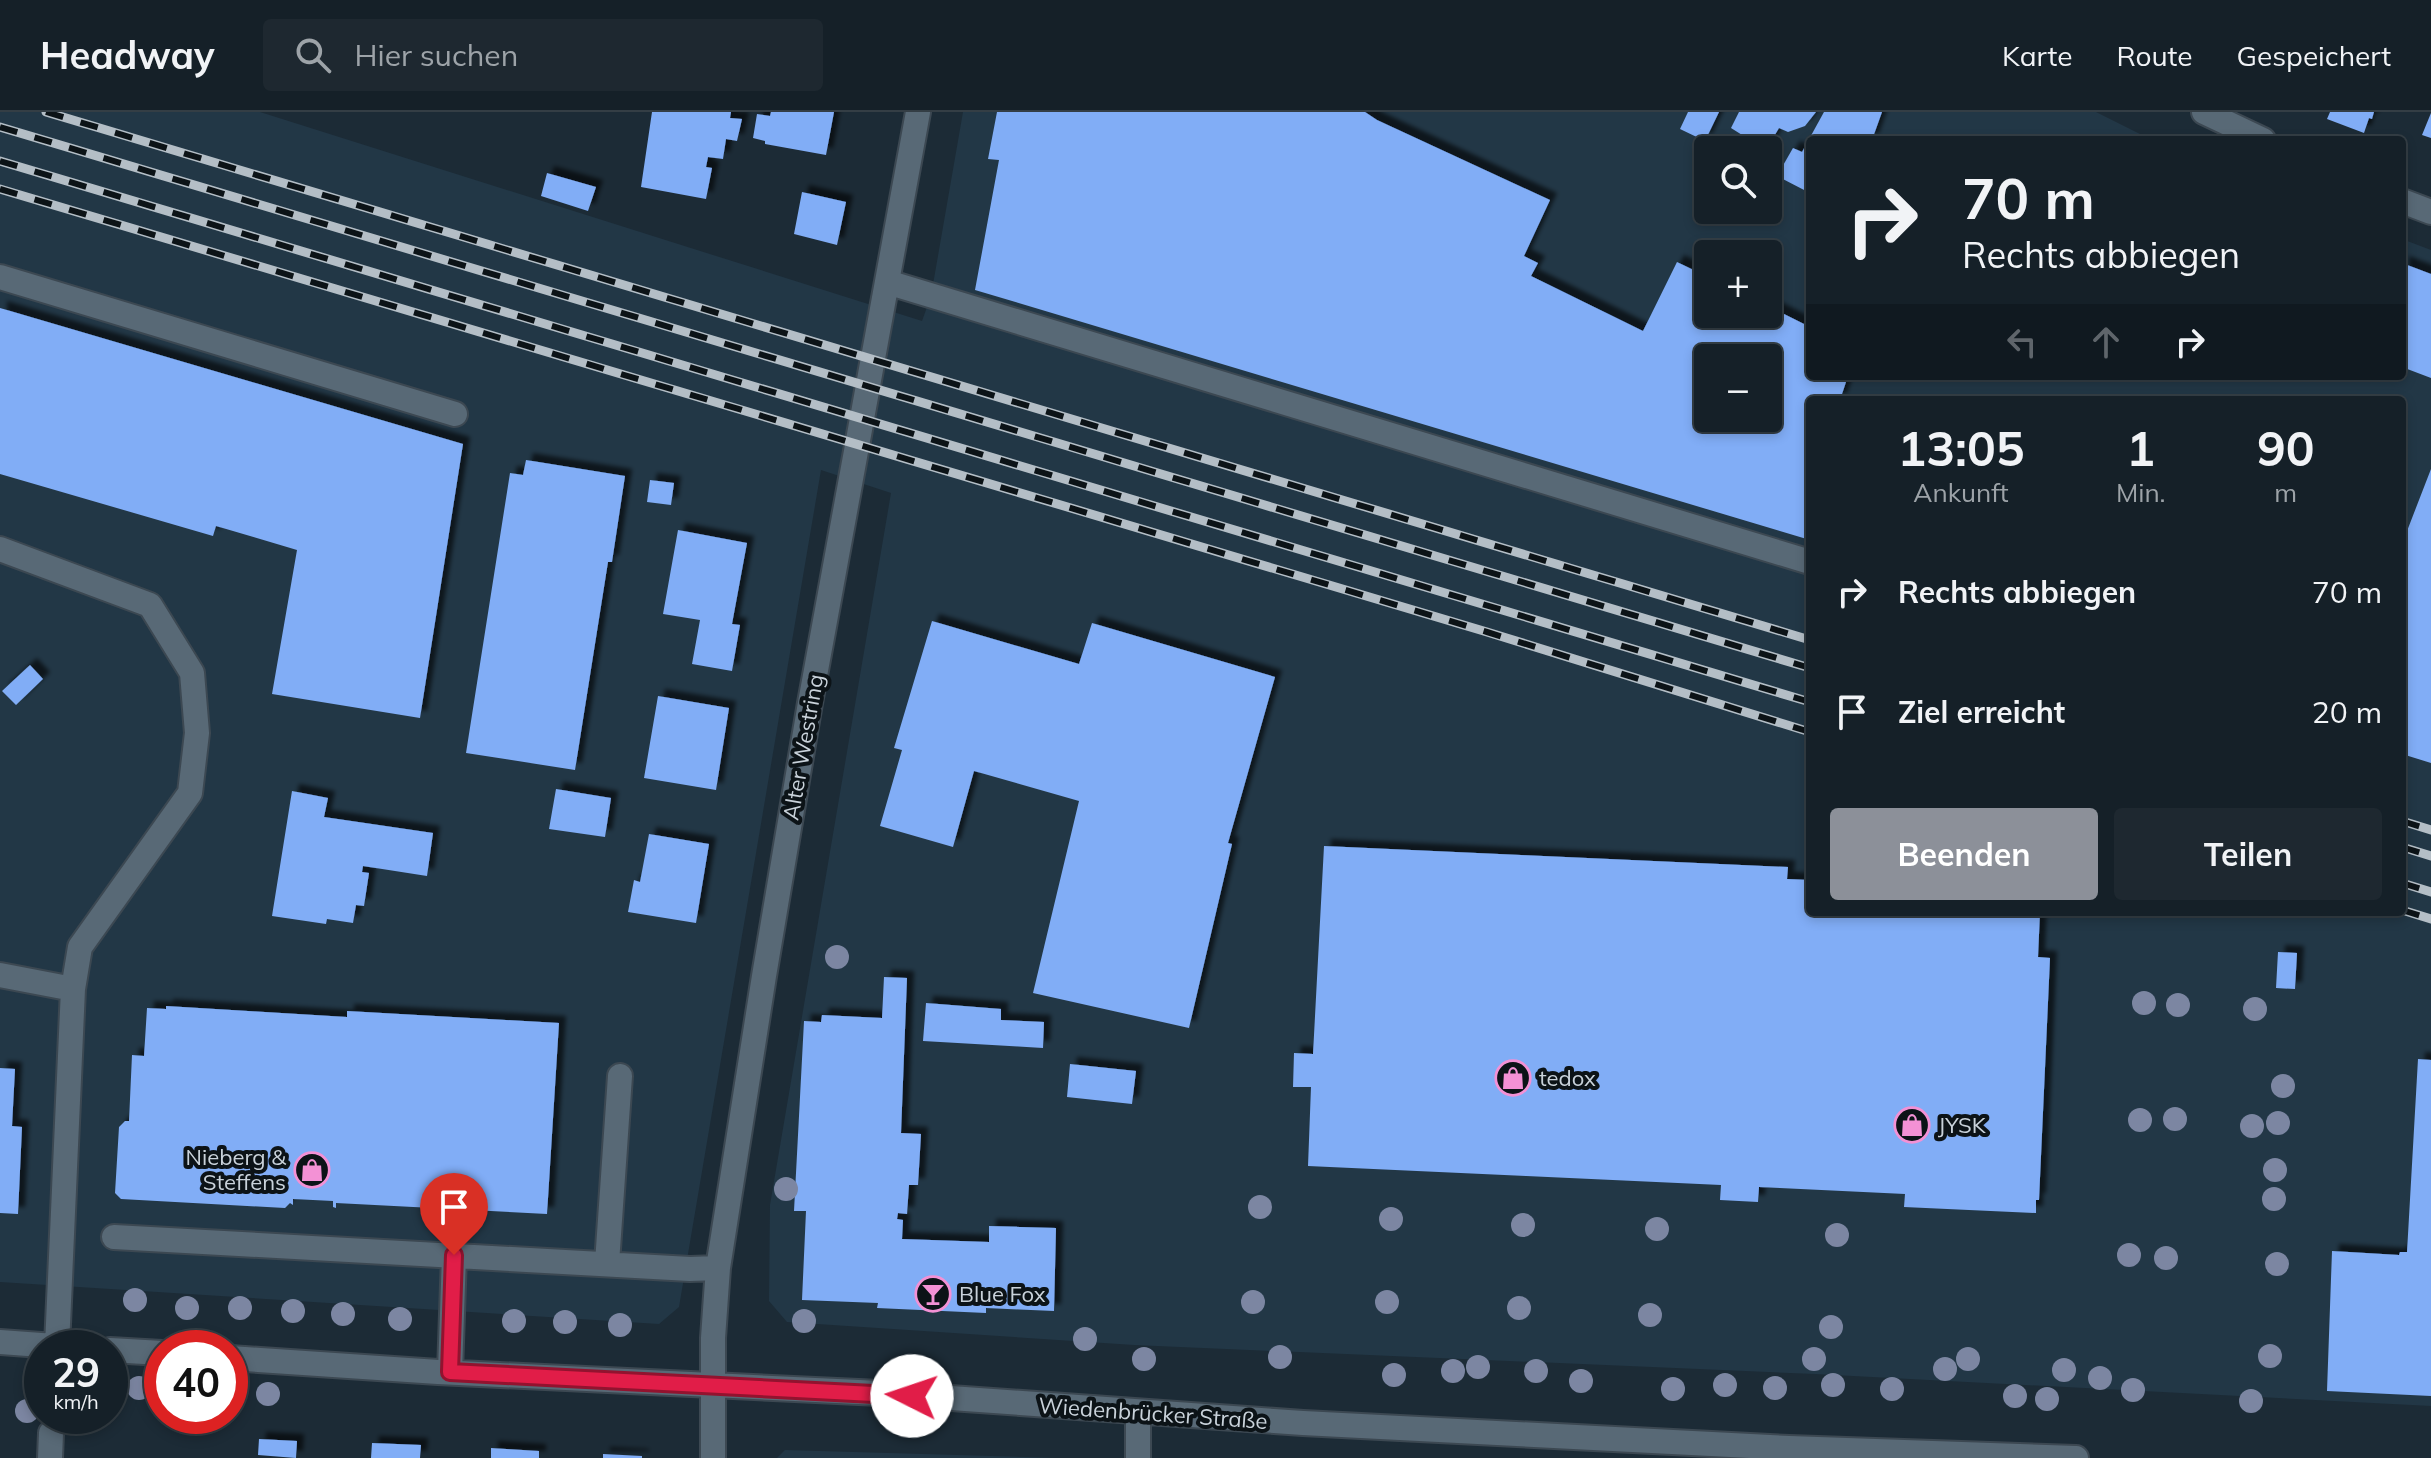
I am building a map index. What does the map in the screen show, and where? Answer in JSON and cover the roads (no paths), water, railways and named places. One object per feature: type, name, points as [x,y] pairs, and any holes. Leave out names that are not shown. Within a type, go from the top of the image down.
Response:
[{"type":"street","name":"Alter Westring","points":[[713,1458],[713,1310],[718,1268],[798,773],[918,112]]},
{"type":"street","points":[[2204,112],[2249,136]]},
{"type":"street","points":[[2406,203],[2431,212]]},
{"type":"street","points":[[0,277],[455,414]]},
{"type":"street","points":[[887,282],[1806,561]]},
{"type":"street","points":[[0,549],[150,605],[192,673],[197,733],[190,793],[80,947],[73,989],[58,1330]]},
{"type":"street","points":[[0,975],[73,989]]},
{"type":"street","points":[[607,1263],[620,1076]]},
{"type":"street","points":[[114,1237],[690,1269],[718,1268]]},
{"type":"street","points":[[450,1372],[454,1255]]},
{"type":"street","points":[[0,1342],[24,1344]]},
{"type":"street","name":"Wiedenbrücker Straße","points":[[248,1359],[880,1393],[1790,1453],[2076,1458]]},
{"type":"street","points":[[1138,1412],[1138,1458]]},
{"type":"street","points":[[50,1458],[51,1434]]},
{"type":"railway","points":[[46,112],[1806,639]]},
{"type":"railway","points":[[0,127],[1806,667]]},
{"type":"railway","points":[[0,161],[1806,701]]},
{"type":"railway","points":[[0,189],[1487,632],[1806,731]]},
{"type":"railway","points":[[2406,822],[2431,830]]},
{"type":"railway","points":[[2406,848],[2431,856]]},
{"type":"railway","points":[[2406,884],[2431,892]]},
{"type":"railway","points":[[2406,911],[2431,919]]},
{"type":"place","name":"tedox","points":[[1513,1078]]},
{"type":"place","name":"JYSK","points":[[1912,1125]]},
{"type":"place","name":"Nieberg & Steffens","points":[[312,1170]]},
{"type":"place","name":"Blue Fox","points":[[933,1294]]}]
